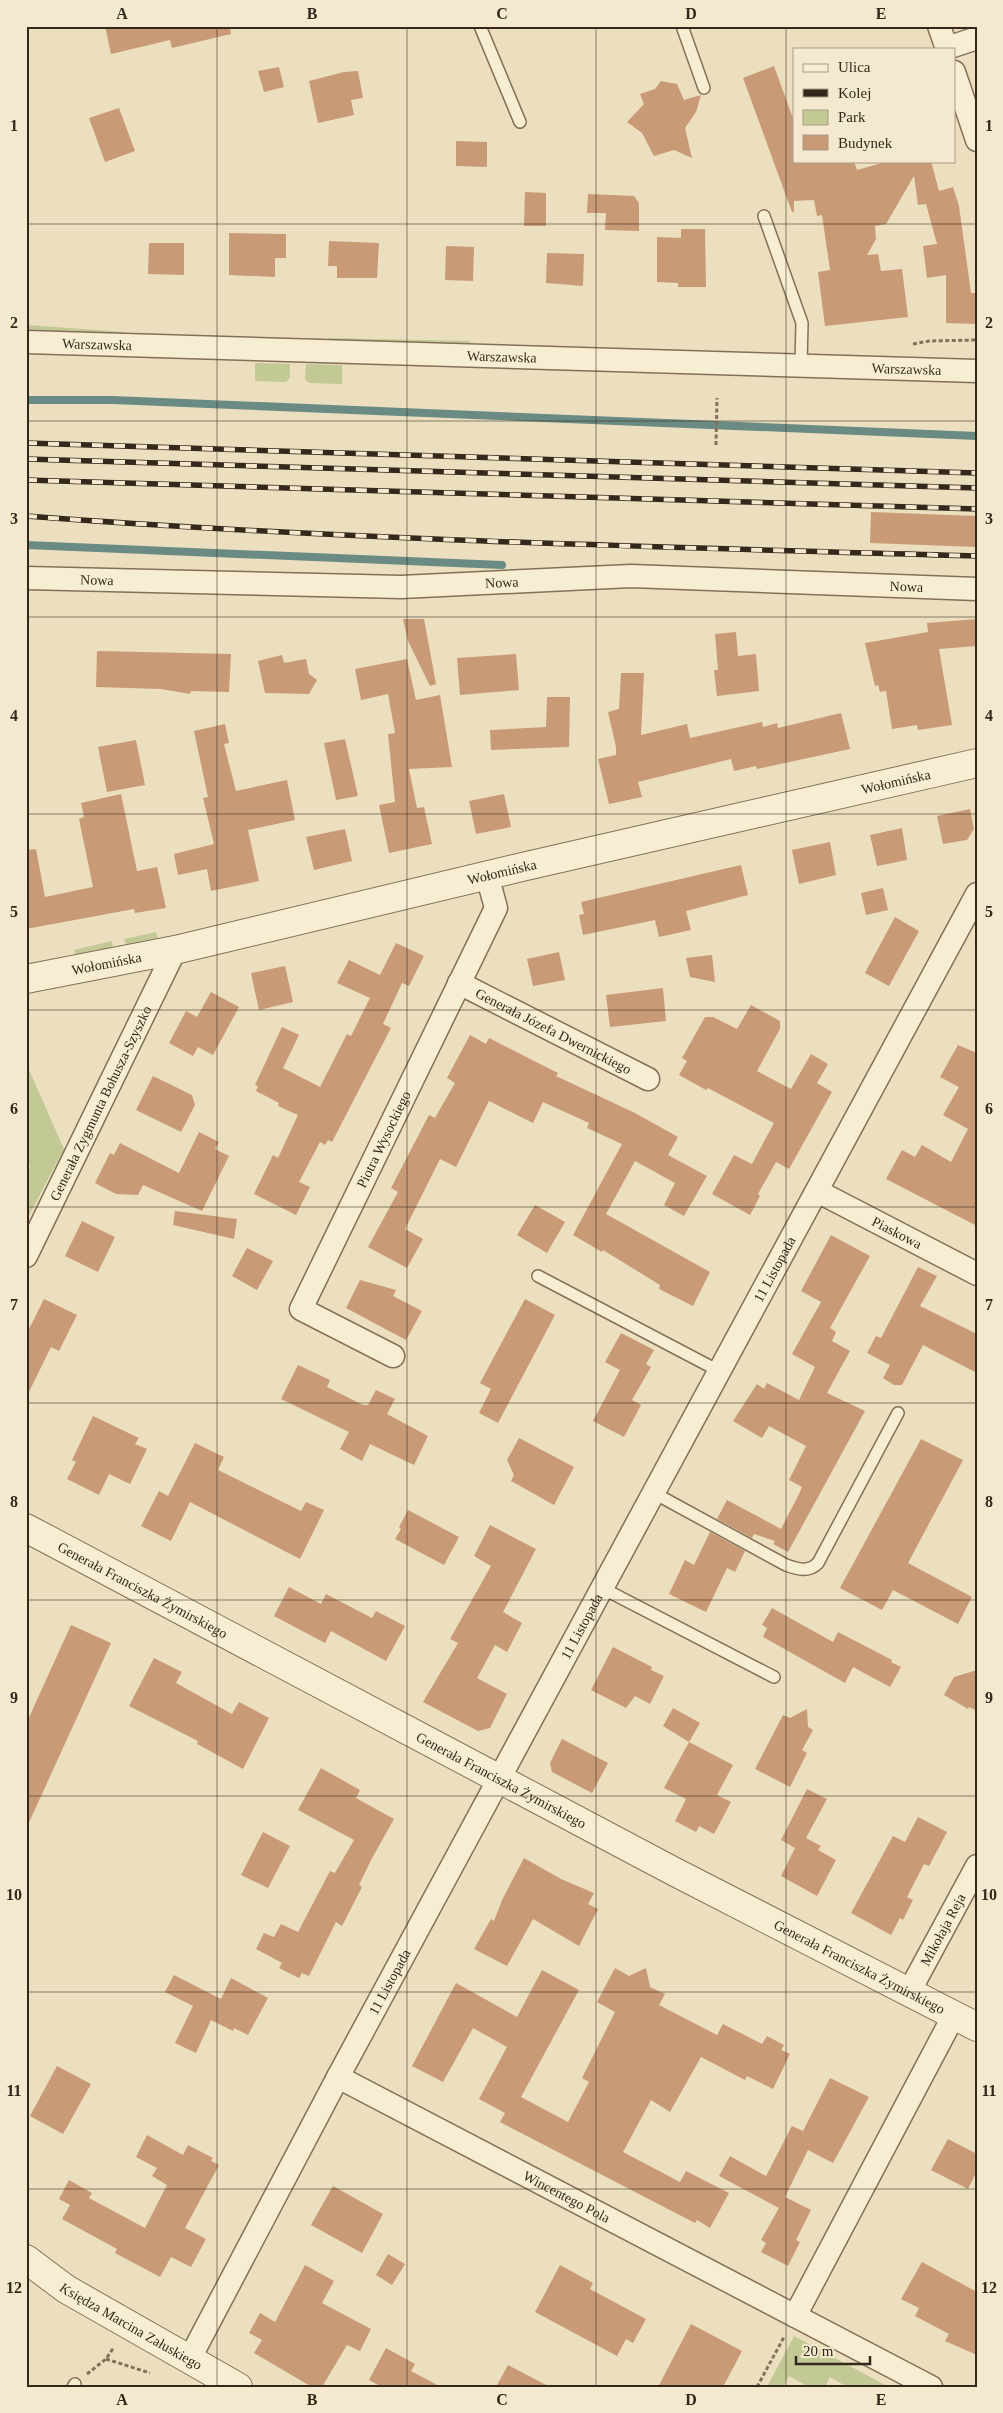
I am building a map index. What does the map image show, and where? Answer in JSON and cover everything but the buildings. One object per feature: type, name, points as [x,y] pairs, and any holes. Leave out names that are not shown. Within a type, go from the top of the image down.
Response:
[{"type":"street","points":[[939,26],[947,48],[977,38]]},
{"type":"street","points":[[956,78],[977,140]]},
{"type":"street","name":"Warszawska","points":[[26,342],[299,352],[801,364],[977,371]]},
{"type":"street","name":"Nowa","points":[[26,578],[401,587],[631,576],[977,589]]},
{"type":"street","name":"Wołomińska","points":[[26,979],[175,950],[487,875],[974,767]]},
{"type":"street","name":"Piotra Wysockiego","points":[[393,1356],[301,1309],[458,982],[496,908],[487,875]]},
{"type":"street","name":"11 Listopada","points":[[189,2360],[338,2077],[977,894]]},
{"type":"street","name":"Generała Zygmunta Bohusza-Szyszko","points":[[26,1256],[175,950]]},
{"type":"street","name":"Generała Józefa Dwernickiego","points":[[458,982],[648,1079]]},
{"type":"street","name":"Piaskowa","points":[[817,1191],[977,1274]]},
{"type":"street","name":"Generała Franciszka Żymirskiego","points":[[26,1528],[499,1778],[966,2021]]},
{"type":"street","name":"Mikołaja Reja","points":[[909,1992],[977,1866]]},
{"type":"street","points":[[795,2316],[966,2021]]},
{"type":"street","name":"Wincentego Pola","points":[[338,2077],[931,2387]]},
{"type":"street","name":"Księdza Marcina Załuskiego","points":[[26,2260],[66,2289],[238,2387]]},
{"type":"lane","points":[[480,26],[520,122]]},
{"type":"lane","points":[[682,26],[704,88]]},
{"type":"lane","points":[[764,216],[802,323],[801,364]]},
{"type":"lane","points":[[538,1276],[719,1371]]},
{"type":"lane","points":[[654,1493],[786,1565],[806,1570],[818,1564],[898,1413]]},
{"type":"lane","points":[[602,1588],[774,1677]]},
{"type":"path","points":[[716,444],[717,398]]},
{"type":"path","points":[[757,2387],[795,2316]]},
{"type":"path","points":[[74,2385],[106,2360],[115,2345]]},
{"type":"path","points":[[106,2360],[150,2373]]},
{"type":"green space","points":[[27,325],[125,332],[121,336],[32,333]]},
{"type":"green space","points":[[328,338],[471,341],[467,346],[332,341]]},
{"type":"green space","points":[[255,363],[290,364],[290,378],[286,382],[255,381]]},
{"type":"green space","points":[[306,364],[342,365],[342,384],[309,383],[305,379]]},
{"type":"green space","points":[[156,932],[158,938],[126,945],[124,939]]},
{"type":"green space","points":[[112,941],[113,948],[76,957],[74,950]]},
{"type":"green space","points":[[26,1063],[64,1149],[26,1221],[26,1173],[30,1167],[26,1155]]},
{"type":"green space","points":[[794,2336],[889,2387],[843,2387],[844,2385],[830,2377],[826,2385],[829,2387],[809,2387],[789,2376],[783,2387],[768,2385]]},
{"type":"waterway","points":[[26,400],[113,400],[977,436]]},
{"type":"waterway","points":[[26,545],[502,565]]},
{"type":"railway","points":[[26,443],[977,473]]},
{"type":"railway","points":[[26,459],[977,488]]},
{"type":"railway","points":[[26,480],[977,509]]},
{"type":"railway","points":[[26,516],[383,537],[977,556]]}]
